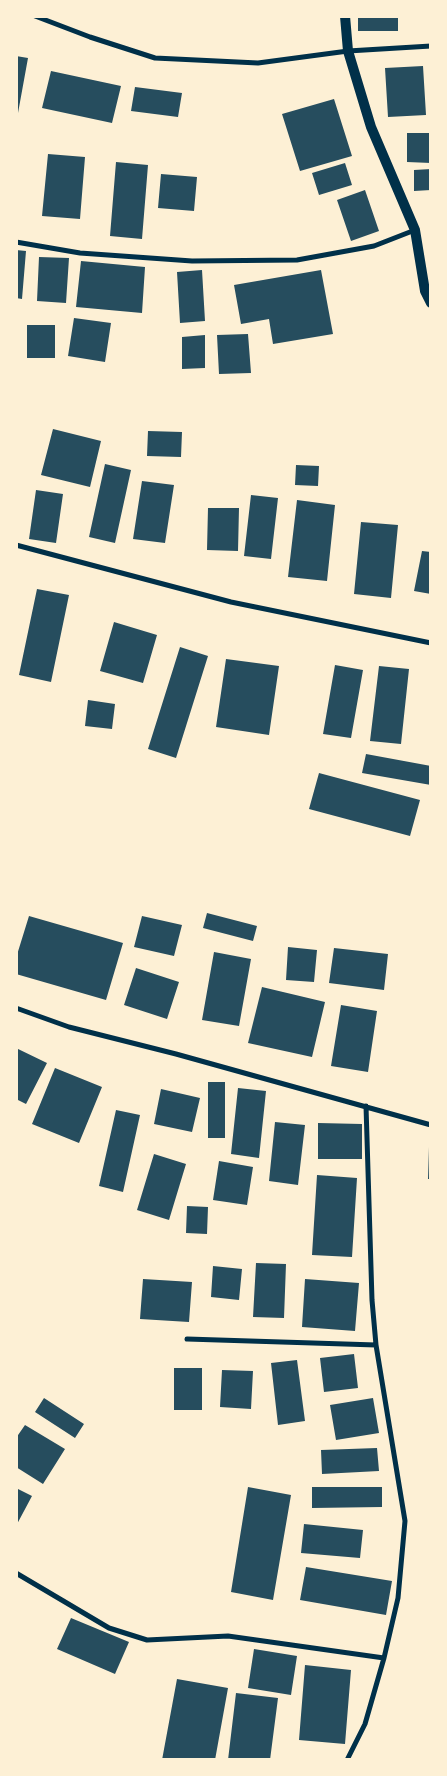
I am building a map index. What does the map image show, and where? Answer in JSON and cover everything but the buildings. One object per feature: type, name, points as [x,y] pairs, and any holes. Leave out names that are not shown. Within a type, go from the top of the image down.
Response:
[{"type":"main road","points":[[345,16],[348,51],[371,127],[415,230],[431,302]]},
{"type":"street","points":[[36,16],[90,37],[155,58],[258,63],[348,51],[431,46]]},
{"type":"street","points":[[16,242],[80,253],[192,261],[297,260],[374,246],[415,230]]},
{"type":"street","points":[[16,545],[230,602],[431,643]]},
{"type":"street","points":[[16,1008],[69,1027],[176,1054],[431,1125]]},
{"type":"street","points":[[347,1760],[365,1724],[384,1658],[398,1598],[405,1521],[376,1345],[372,1300],[366,1106]]},
{"type":"street","points":[[187,1339],[376,1345]]},
{"type":"street","points":[[16,1573],[109,1628],[147,1640],[228,1636],[384,1658]]}]
